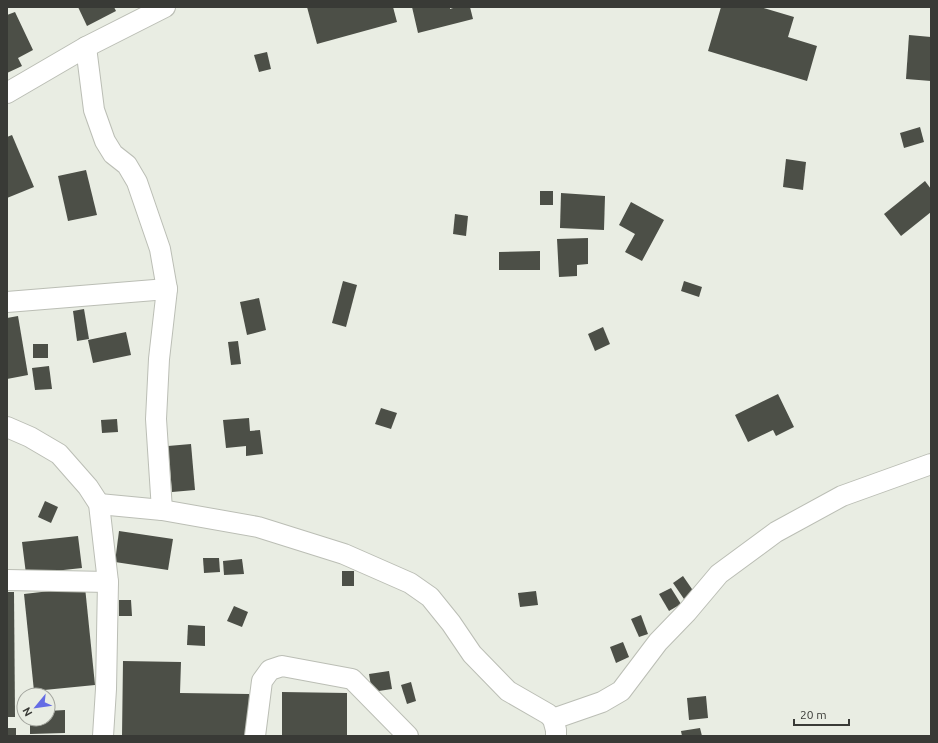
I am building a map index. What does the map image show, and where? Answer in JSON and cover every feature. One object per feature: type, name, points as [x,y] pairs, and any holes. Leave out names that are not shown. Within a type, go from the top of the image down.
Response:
[{"type":"street","points":[[7,93],[86,47],[165,7]]},
{"type":"street","points":[[86,47],[94,110],[105,141],[113,154],[127,165],[138,182],[160,249],[167,289],[159,359],[156,419],[162,510]]},
{"type":"street","points":[[7,302],[167,289]]},
{"type":"street","points":[[7,427],[30,436],[59,454],[88,487],[99,504],[108,582],[106,689],[103,736]]},
{"type":"street","points":[[99,504],[162,510],[258,527],[344,554],[410,583],[430,597],[451,623],[472,654],[508,691],[548,714],[554,728],[621,691],[658,642],[719,574],[776,532],[842,496],[931,464]]},
{"type":"street","points":[[7,580],[108,582]]},
{"type":"street","points":[[255,736],[262,681],[270,670],[282,666],[352,679],[408,736]]},
{"type":"building","points":[[78,7],[114,7],[116,11],[87,26]]},
{"type":"building","points":[[307,7],[393,7],[397,22],[317,44]]},
{"type":"building","points":[[412,7],[450,7],[450,9],[456,7],[470,7],[473,19],[418,33]]},
{"type":"building","points":[[721,7],[760,7],[794,17],[788,37],[817,46],[807,81],[708,51]]},
{"type":"building","points":[[15,12],[33,50],[18,58],[22,66],[7,73],[7,15]]},
{"type":"building","points":[[909,35],[931,37],[931,81],[906,79]]},
{"type":"building","points":[[267,52],[271,69],[259,72],[254,55]]},
{"type":"building","points":[[920,127],[924,142],[904,148],[900,133]]},
{"type":"building","points":[[12,135],[34,187],[7,198],[7,137]]},
{"type":"building","points":[[786,159],[806,162],[803,190],[783,187]]},
{"type":"building","points":[[86,170],[97,215],[68,221],[58,176]]},
{"type":"building","points":[[925,181],[931,189],[931,212],[901,236],[884,214]]},
{"type":"building","points":[[540,191],[553,191],[553,205],[540,205]]},
{"type":"building","points":[[561,193],[605,196],[604,230],[560,228]]},
{"type":"building","points":[[631,202],[664,220],[642,261],[625,252],[635,234],[619,225]]},
{"type":"building","points":[[455,214],[468,216],[466,236],[453,234]]},
{"type":"building","points":[[588,238],[588,264],[577,265],[577,276],[559,277],[557,239]]},
{"type":"building","points":[[540,251],[540,270],[499,270],[499,252]]},
{"type":"building","points":[[343,281],[357,285],[346,327],[332,323]]},
{"type":"building","points":[[684,281],[702,287],[699,297],[681,291]]},
{"type":"building","points":[[259,298],[266,330],[247,335],[240,302]]},
{"type":"building","points":[[84,309],[89,339],[77,341],[73,311]]},
{"type":"building","points":[[18,316],[28,375],[7,379],[7,318]]},
{"type":"building","points":[[603,327],[610,344],[595,351],[588,334]]},
{"type":"building","points":[[126,332],[131,355],[93,363],[88,340]]},
{"type":"building","points":[[238,341],[241,364],[231,365],[228,342]]},
{"type":"building","points":[[33,344],[48,344],[48,358],[33,358]]},
{"type":"building","points":[[49,366],[52,389],[35,390],[32,368]]},
{"type":"building","points":[[778,394],[794,427],[776,436],[773,430],[748,442],[735,415]]},
{"type":"building","points":[[381,408],[397,413],[391,429],[375,424]]},
{"type":"building","points":[[249,418],[250,431],[260,430],[263,454],[246,456],[246,446],[226,448],[223,420]]},
{"type":"building","points":[[117,419],[118,432],[102,433],[101,420]]},
{"type":"building","points":[[191,444],[195,490],[172,492],[168,446]]},
{"type":"building","points":[[45,501],[58,507],[51,523],[38,517]]},
{"type":"building","points":[[119,531],[173,539],[168,570],[115,562]]},
{"type":"building","points":[[78,536],[82,568],[26,574],[22,542]]},
{"type":"building","points":[[203,558],[219,558],[220,572],[204,573]]},
{"type":"building","points":[[242,559],[244,574],[224,575],[223,561]]},
{"type":"building","points":[[342,571],[354,571],[354,586],[342,586]]},
{"type":"building","points":[[683,576],[694,592],[684,599],[673,583]]},
{"type":"building","points":[[85,587],[95,685],[56,689],[56,687],[34,687],[24,594]]},
{"type":"building","points":[[671,588],[681,604],[669,611],[659,594]]},
{"type":"building","points":[[536,591],[538,605],[520,607],[518,593]]},
{"type":"building","points":[[7,592],[14,592],[15,717],[7,717]]},
{"type":"building","points":[[119,600],[131,600],[132,616],[119,616]]},
{"type":"building","points":[[234,606],[248,612],[242,627],[227,621]]},
{"type":"building","points":[[641,615],[648,634],[639,637],[631,619]]},
{"type":"building","points":[[188,625],[205,626],[205,646],[187,645]]},
{"type":"building","points":[[623,642],[629,657],[616,663],[610,647]]},
{"type":"building","points":[[123,661],[181,662],[180,693],[249,694],[248,736],[122,736]]},
{"type":"building","points":[[389,671],[392,689],[372,692],[369,674]]},
{"type":"building","points":[[411,682],[416,701],[407,704],[401,685]]},
{"type":"building","points":[[282,692],[347,693],[347,736],[282,736]]},
{"type":"building","points":[[706,696],[708,718],[689,720],[687,698]]},
{"type":"building","points":[[65,710],[65,733],[30,734],[30,727],[56,727],[56,711]]},
{"type":"building","points":[[7,728],[16,728],[16,736],[7,736]]},
{"type":"building","points":[[700,728],[702,736],[682,736],[681,731]]}]
